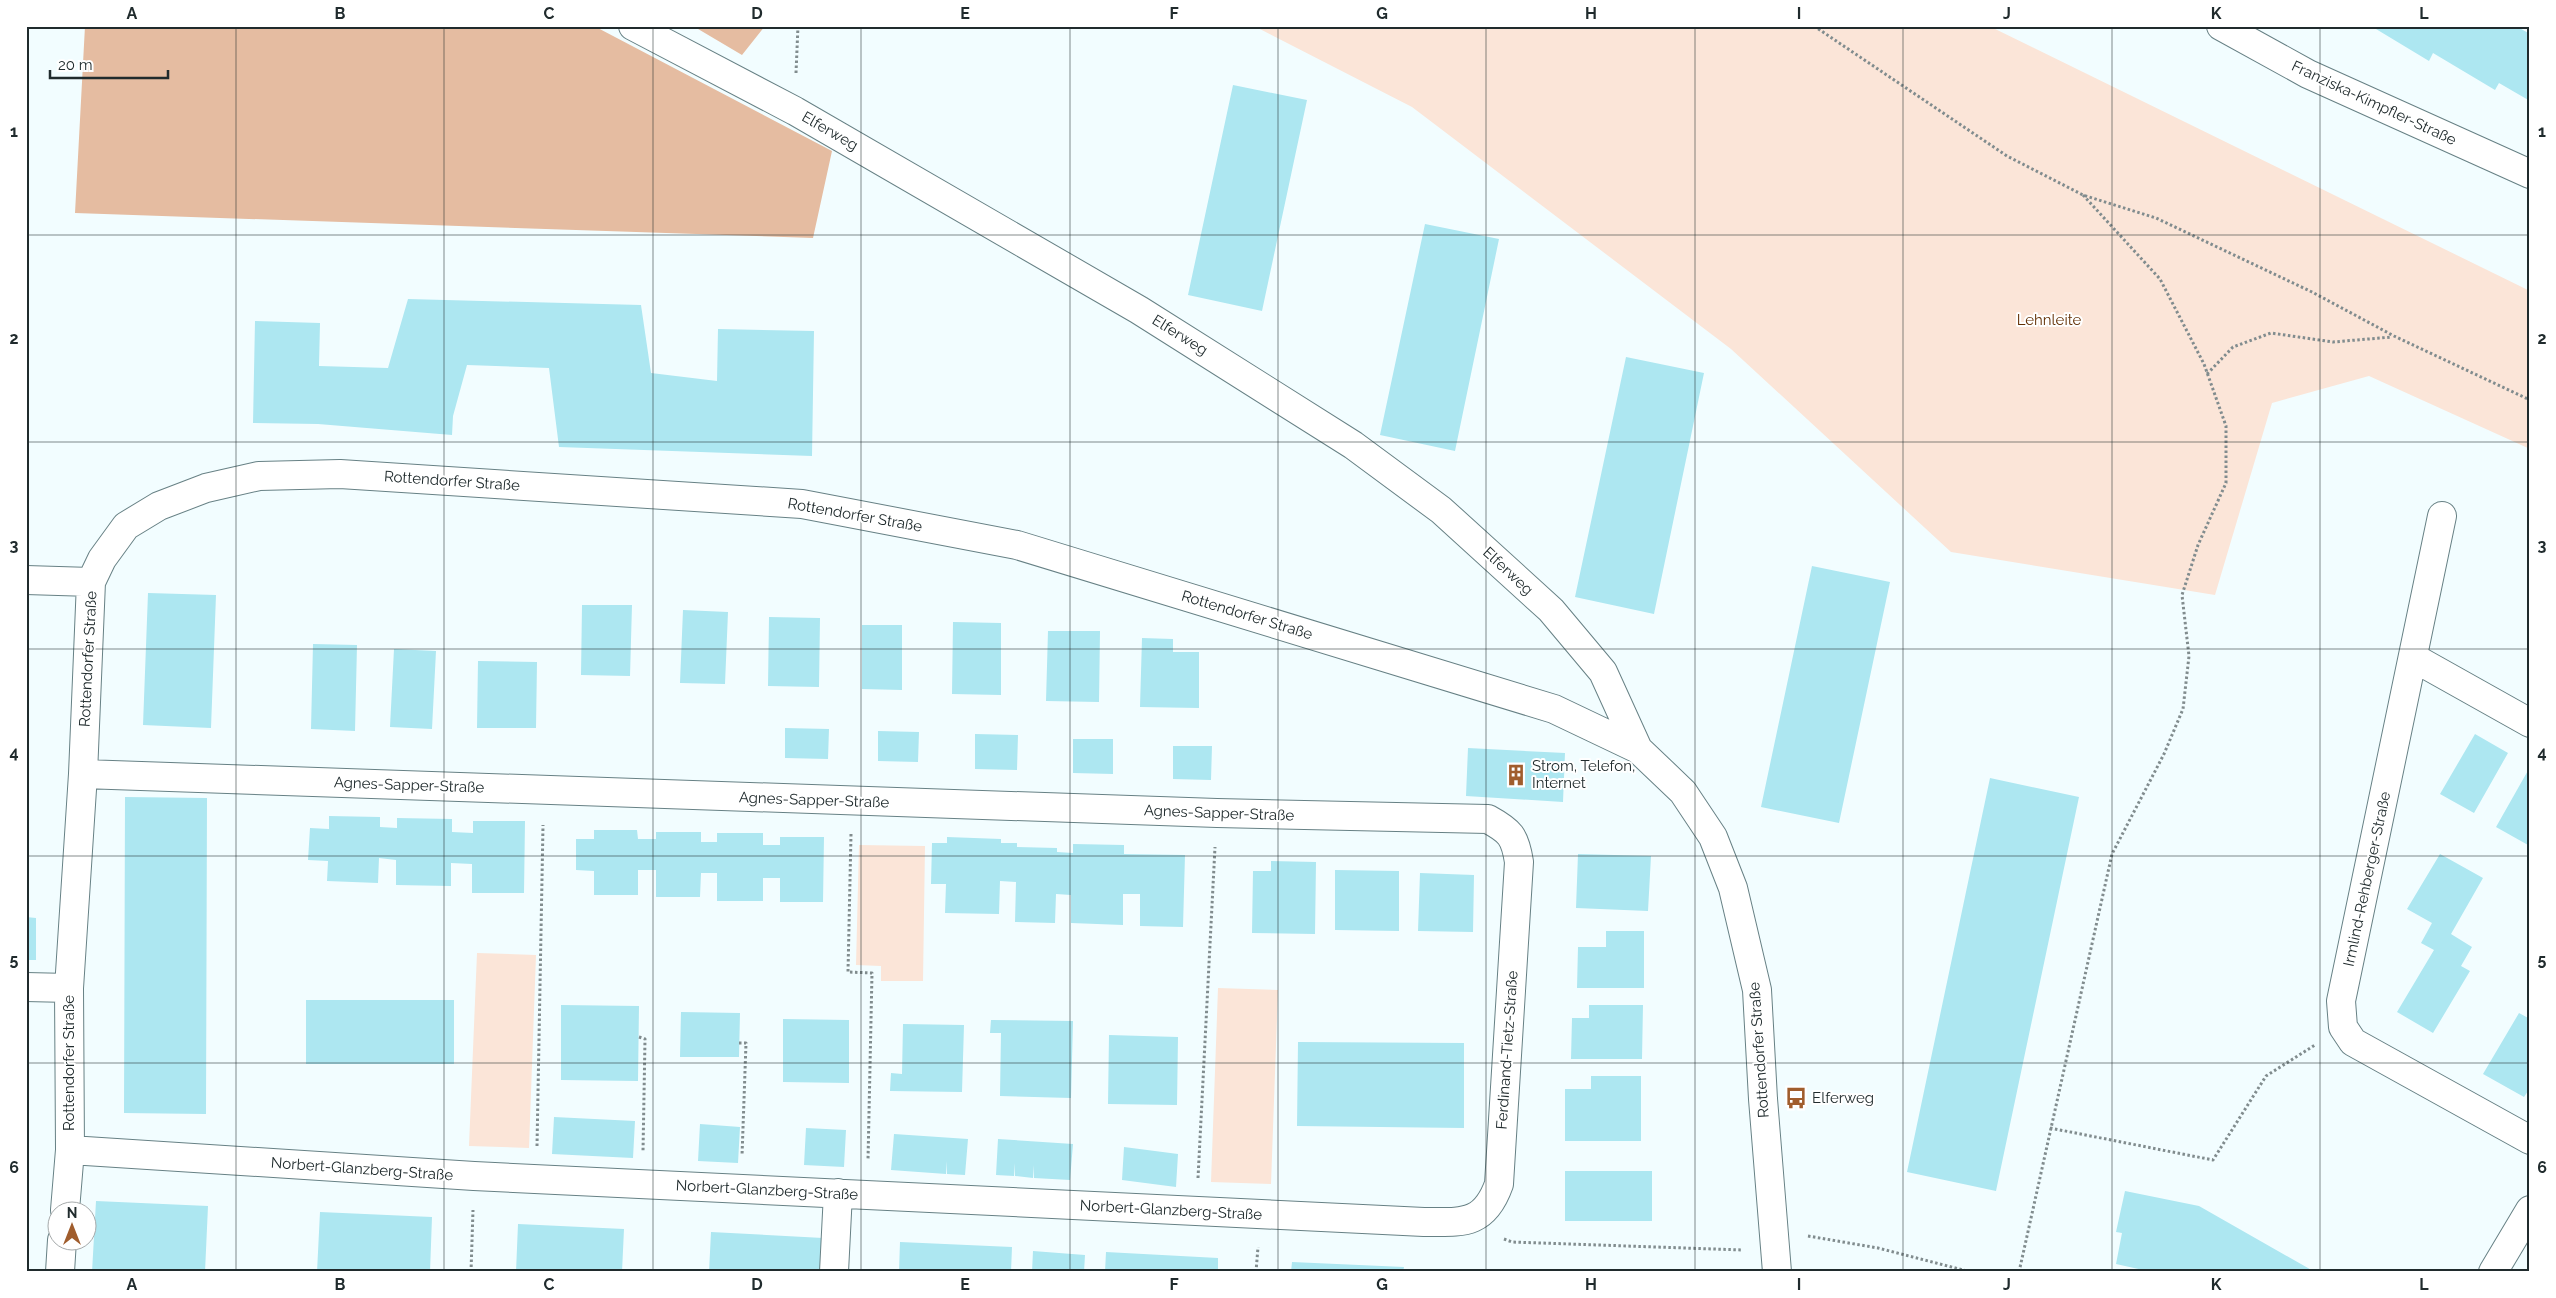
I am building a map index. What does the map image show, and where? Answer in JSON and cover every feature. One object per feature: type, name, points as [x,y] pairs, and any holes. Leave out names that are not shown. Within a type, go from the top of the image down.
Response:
[{"type":"street","name":"Elferweg","points":[[633,26],[795,111],[1139,310],[1353,445],[1441,510],[1551,610],[1603,672],[1638,749]]},
{"type":"street","name":"Franziska-Kimpfler-Straße","points":[[2221,26],[2308,74],[2530,174]]},
{"type":"street","name":"Rottendorfer Straße","points":[[66,1200],[70,1150],[69,988],[83,774],[91,582],[102,559],[126,526],[159,506],[206,488],[259,476],[340,474],[802,504],[1017,545],[1554,709],[1638,749],[1683,792],[1713,837],[1733,888],[1757,990],[1776,1253]]},
{"type":"street","name":"Irmlind-Rehberger-Straße","points":[[2343,1028],[2342,1001],[2442,516]]},
{"type":"street","points":[[26,580],[91,582]]},
{"type":"street","points":[[2414,658],[2530,723]]},
{"type":"street","name":"Agnes-Sapper-Straße","points":[[83,774],[1217,813],[1488,819],[1507,829],[1517,844],[1519,862]]},
{"type":"street","name":"Ferdinand-Tietz-Straße","points":[[1464,1222],[1483,1213],[1493,1201],[1499,1184],[1519,862]]},
{"type":"street","points":[[26,987],[69,988]]},
{"type":"street","points":[[2343,1028],[2353,1042],[2530,1140]]},
{"type":"street","name":"Norbert-Glanzberg-Straße","points":[[70,1150],[474,1176],[1464,1222]]},
{"type":"street","points":[[834,1272],[838,1193]]},
{"type":"street","points":[[2493,1272],[2530,1210]]},
{"type":"street","points":[[60,1272],[61,1250]]},
{"type":"path","points":[[795,111],[798,26]]},
{"type":"path","points":[[1814,26],[2007,156],[2083,195],[2156,218],[2312,292],[2394,336],[2530,400]]},
{"type":"path","points":[[2019,1272],[2112,854],[2164,754],[2184,709],[2188,656],[2182,595],[2198,545],[2226,484],[2226,426],[2208,374],[2160,279],[2083,195]]},
{"type":"path","points":[[2208,374],[2233,347],[2271,333],[2333,342],[2394,336]]},
{"type":"path","points":[[536,1179],[544,789]]},
{"type":"path","points":[[852,801],[848,972],[872,973],[868,1195]]},
{"type":"path","points":[[1196,1211],[1217,813]]},
{"type":"path","points":[[2050,1128],[2213,1160],[2266,1076],[2343,1028]]},
{"type":"path","points":[[639,1037],[645,1038],[642,1184]]},
{"type":"path","points":[[739,1043],[746,1043],[741,1189]]},
{"type":"path","points":[[470,1272],[474,1176]]},
{"type":"path","points":[[1464,1222],[1512,1242],[1776,1253],[1801,1235],[1878,1248],[1971,1272]]},
{"type":"green space","name":"Lehnleite","points":[[1254,26],[1989,26],[2530,291],[2530,449],[2369,376],[2272,403],[2215,595],[1951,552],[1731,349],[1412,107]]},
{"type":"green space","points":[[859,845],[925,846],[923,981],[881,981],[881,966],[856,965]]},
{"type":"green space","points":[[477,953],[536,955],[529,1148],[469,1146]]},
{"type":"green space","points":[[1218,988],[1278,990],[1271,1184],[1211,1182]]},
{"type":"shaded area","points":[[85,26],[594,26],[832,151],[813,238],[75,213]]},
{"type":"shaded area","points":[[693,26],[765,26],[742,55]]},
{"type":"building","points":[[2371,26],[2516,26],[2530,34],[2530,101],[2499,83],[2495,90],[2433,53],[2429,61]]},
{"type":"building","points":[[1233,85],[1307,100],[1262,311],[1188,295]]},
{"type":"building","points":[[1425,224],[1499,239],[1455,451],[1380,435]]},
{"type":"building","points":[[408,299],[641,305],[651,373],[717,381],[718,329],[814,331],[812,456],[559,447],[549,368],[467,365],[453,416],[452,435],[318,424],[253,423],[255,321],[320,323],[319,366],[388,368]]},
{"type":"building","points":[[1626,357],[1704,373],[1654,614],[1575,597]]},
{"type":"building","points":[[1812,566],[1890,582],[1839,823],[1761,807]]},
{"type":"building","points":[[148,593],[216,595],[211,728],[143,725]]},
{"type":"building","points":[[582,605],[632,605],[630,676],[581,675]]},
{"type":"building","points":[[683,610],[728,612],[725,684],[680,683]]},
{"type":"building","points":[[769,617],[820,618],[819,687],[768,686]]},
{"type":"building","points":[[953,622],[1001,623],[1001,695],[952,694]]},
{"type":"building","points":[[862,625],[902,625],[902,690],[862,689]]},
{"type":"building","points":[[1048,631],[1100,631],[1099,702],[1046,701]]},
{"type":"building","points":[[1142,638],[1173,639],[1173,652],[1199,652],[1199,708],[1140,707]]},
{"type":"building","points":[[313,644],[357,645],[355,731],[311,729]]},
{"type":"building","points":[[394,649],[436,651],[432,729],[390,727]]},
{"type":"building","points":[[478,661],[537,662],[536,728],[477,728]]},
{"type":"building","points":[[785,728],[829,729],[828,759],[785,758]]},
{"type":"building","points":[[878,731],[919,732],[918,762],[878,761]]},
{"type":"building","points":[[975,734],[1018,735],[1017,770],[975,769]]},
{"type":"building","points":[[2475,734],[2508,753],[2474,813],[2440,794]]},
{"type":"building","points":[[1073,739],[1113,739],[1113,774],[1073,773]]},
{"type":"building","points":[[1173,746],[1212,746],[1211,780],[1173,779]]},
{"type":"building","name":"Strom, Telefon, Internet","points":[[1468,748],[1565,753],[1563,802],[1466,796]]},
{"type":"building","points":[[2530,767],[2530,843],[2528,845],[2496,827]]},
{"type":"building","points":[[1990,778],[2079,797],[1996,1191],[1907,1172]]},
{"type":"building","points":[[125,797],[207,798],[206,1114],[124,1113]]},
{"type":"building","points":[[329,816],[380,817],[380,827],[397,828],[397,818],[452,819],[452,832],[473,833],[473,821],[525,821],[524,893],[472,893],[472,864],[451,863],[451,886],[396,885],[396,860],[379,858],[378,883],[327,881],[328,861],[308,860],[310,828],[329,829]]},
{"type":"building","points":[[594,830],[637,830],[638,839],[656,839],[656,832],[701,832],[701,842],[717,842],[717,833],[763,833],[763,845],[780,845],[780,837],[824,837],[823,902],[780,902],[780,878],[763,878],[763,901],[717,901],[717,873],[701,873],[700,897],[656,897],[656,870],[638,870],[638,895],[594,895],[594,871],[576,870],[576,839],[594,839]]},
{"type":"building","points":[[947,837],[1001,839],[1001,843],[1017,843],[1017,847],[1057,848],[1057,852],[1073,853],[1073,844],[1124,845],[1124,854],[1185,855],[1183,927],[1140,926],[1140,894],[1123,894],[1123,925],[1071,923],[1071,895],[1056,894],[1055,923],[1015,922],[1016,882],[1000,881],[999,914],[945,913],[946,884],[931,884],[932,843],[947,843]]},
{"type":"building","points":[[1578,854],[1651,856],[1648,911],[1576,908]]},
{"type":"building","points":[[2440,854],[2483,878],[2451,934],[2472,947],[2461,966],[2470,971],[2433,1033],[2397,1012],[2434,950],[2421,943],[2432,923],[2407,909]]},
{"type":"building","points":[[1271,861],[1316,862],[1315,934],[1252,933],[1253,871],[1271,871]]},
{"type":"building","points":[[1335,870],[1399,871],[1399,931],[1335,930]]},
{"type":"building","points":[[1420,873],[1474,875],[1473,932],[1418,931]]},
{"type":"building","points":[[26,917],[36,918],[36,960],[26,960]]},
{"type":"building","points":[[1606,931],[1644,931],[1644,988],[1577,988],[1578,947],[1606,947]]},
{"type":"building","points":[[306,1000],[454,1000],[454,1064],[306,1064]]},
{"type":"building","points":[[561,1005],[639,1006],[638,1081],[561,1080]]},
{"type":"building","points":[[1589,1005],[1643,1005],[1642,1059],[1571,1059],[1572,1018],[1589,1018]]},
{"type":"building","points":[[681,1012],[740,1013],[739,1057],[680,1057]]},
{"type":"building","points":[[2519,1013],[2530,1019],[2530,1088],[2524,1097],[2483,1074]]},
{"type":"building","points":[[783,1019],[849,1020],[849,1083],[783,1082]]},
{"type":"building","points":[[991,1020],[1073,1021],[1071,1098],[1000,1096],[1001,1033],[990,1033]]},
{"type":"building","points":[[903,1024],[964,1025],[962,1092],[890,1091],[891,1073],[902,1074]]},
{"type":"building","points":[[1109,1035],[1178,1037],[1177,1105],[1108,1104]]},
{"type":"building","points":[[1298,1042],[1464,1043],[1464,1128],[1297,1126]]},
{"type":"building","points":[[1591,1076],[1641,1076],[1641,1141],[1565,1141],[1565,1089],[1591,1089]]},
{"type":"building","points":[[554,1117],[635,1121],[633,1158],[552,1154]]},
{"type":"building","points":[[700,1124],[740,1127],[738,1163],[698,1161]]},
{"type":"building","points":[[806,1128],[846,1130],[844,1167],[804,1165]]},
{"type":"building","points":[[894,1134],[968,1139],[965,1175],[947,1174],[947,1161],[946,1174],[891,1170]]},
{"type":"building","points":[[998,1139],[1073,1144],[1070,1180],[1034,1178],[1034,1165],[1033,1178],[1015,1176],[1015,1163],[1014,1176],[996,1175]]},
{"type":"building","points":[[1124,1147],[1178,1154],[1176,1187],[1122,1180]]},
{"type":"building","points":[[1565,1171],[1652,1171],[1652,1221],[1565,1221]]},
{"type":"building","points":[[2125,1191],[2199,1206],[2315,1272],[2152,1272],[2116,1264],[2122,1233],[2116,1232]]},
{"type":"building","points":[[98,1201],[208,1206],[205,1272],[92,1272],[93,1250],[98,1250]]},
{"type":"building","points":[[320,1212],[432,1217],[430,1272],[317,1272]]},
{"type":"building","points":[[518,1224],[624,1229],[622,1272],[516,1272]]},
{"type":"building","points":[[711,1232],[823,1238],[821,1272],[709,1272]]},
{"type":"building","points":[[900,1242],[1012,1247],[1011,1272],[899,1272]]},
{"type":"building","points":[[1033,1251],[1085,1255],[1084,1272],[1032,1272]]},
{"type":"building","points":[[1106,1252],[1218,1258],[1218,1272],[1105,1272]]},
{"type":"building","points":[[1292,1262],[1404,1267],[1403,1272],[1291,1272]]},
{"type":"place","name":"Strom, Telefon, Internet","points":[[1516,775]]},
{"type":"place","name":"Elferweg","points":[[1796,1098]]}]
